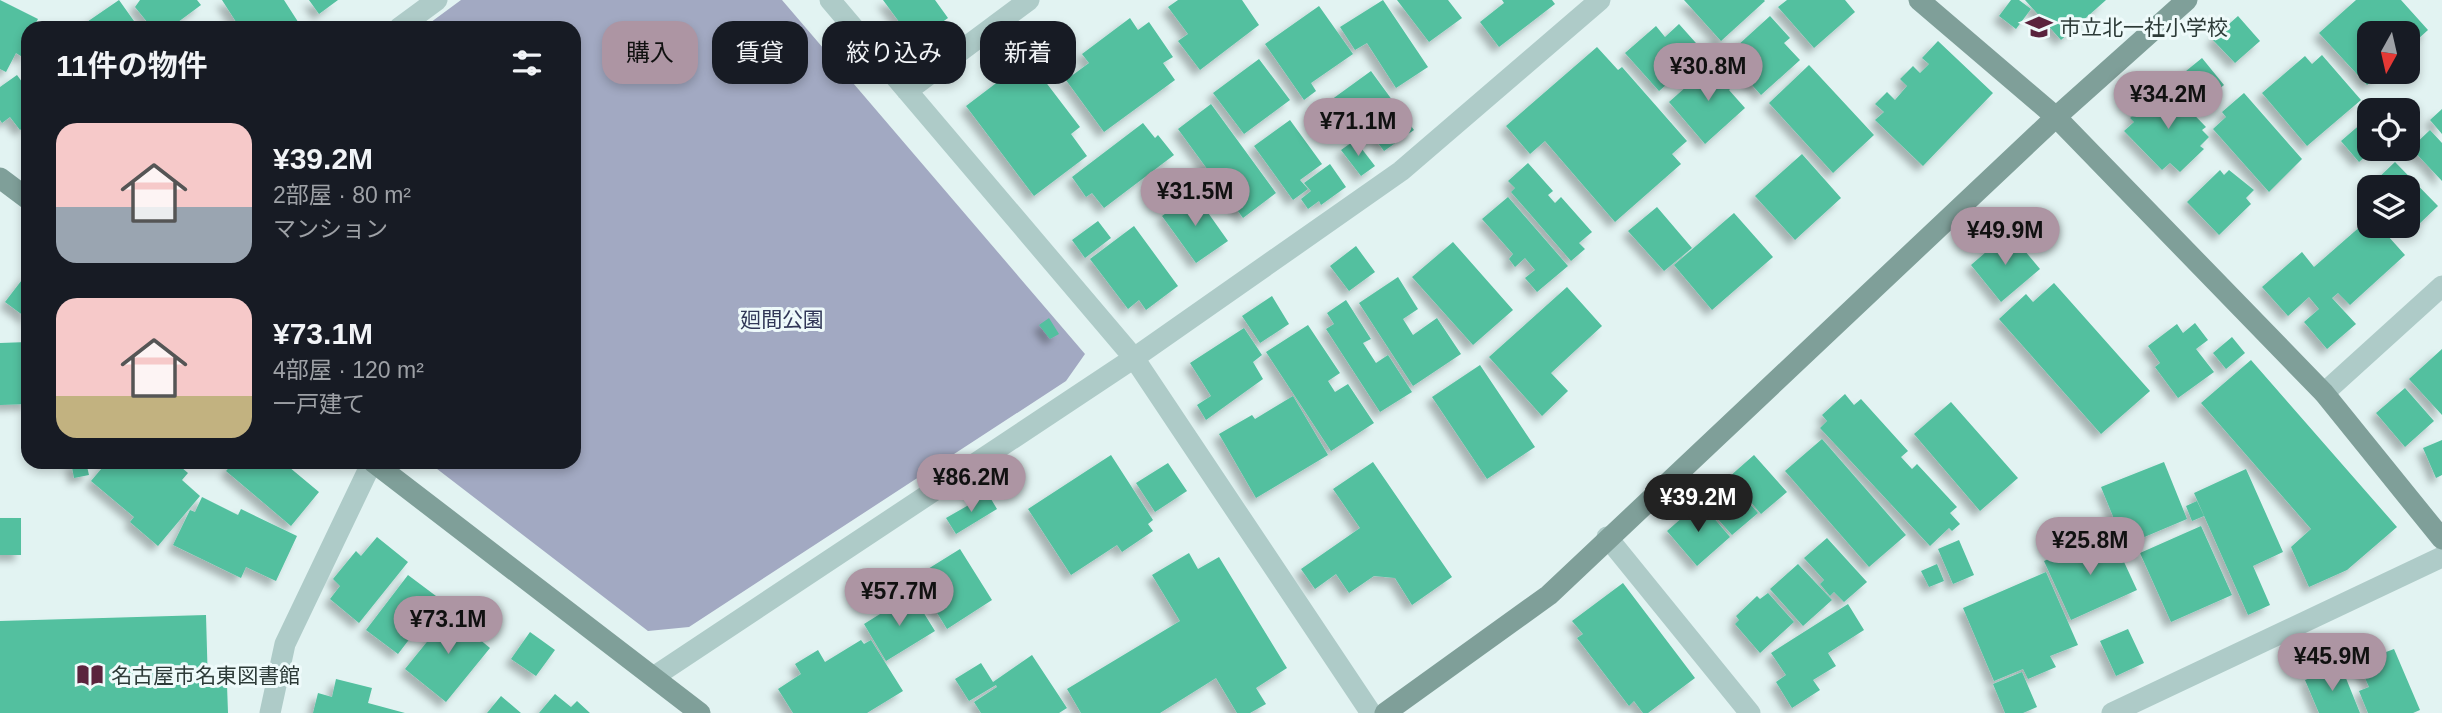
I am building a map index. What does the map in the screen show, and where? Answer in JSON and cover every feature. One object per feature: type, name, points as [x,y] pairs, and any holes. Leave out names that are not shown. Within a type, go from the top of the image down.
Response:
[{"type":"street","points":[[408,21],[437,0]]},
{"type":"street","points":[[830,0],[1134,358],[1371,713]]},
{"type":"street","points":[[907,91],[1029,0]]},
{"type":"street","points":[[655,676],[1134,358],[1401,170],[1600,0]]},
{"type":"street","points":[[1919,0],[2056,117],[2324,393],[2442,539]]},
{"type":"street","points":[[1385,713],[1549,595],[1607,537],[2056,117],[2187,0]]},
{"type":"street","points":[[0,178],[21,194]]},
{"type":"street","points":[[2324,393],[2442,286]]},
{"type":"street","points":[[270,713],[285,644],[370,469]]},
{"type":"street","points":[[382,469],[700,713]]},
{"type":"street","points":[[1607,537],[1750,713]]},
{"type":"street","points":[[2112,713],[2442,557]]},
{"type":"green space","name":"廻間公園","points":[[461,0],[782,0],[800,21],[712,21],[712,84],[808,84],[808,30],[822,47],[822,84],[854,84],[1085,354],[1066,381],[689,627],[648,631],[437,469],[581,469],[581,21],[432,21]]},
{"type":"building","points":[[0,0],[38,19],[21,21],[21,56],[16,53],[6,72],[0,69]]},
{"type":"building","points":[[119,0],[134,21],[88,21]]},
{"type":"building","points":[[140,0],[197,0],[201,5],[179,21],[146,21],[135,7]]},
{"type":"building","points":[[222,0],[284,0],[298,21],[236,21]]},
{"type":"building","points":[[309,0],[338,0],[319,14]]},
{"type":"building","points":[[883,0],[935,0],[948,18],[944,21],[898,21]]},
{"type":"building","points":[[1178,0],[1242,0],[1259,25],[1200,70],[1178,41],[1188,34],[1168,7]]},
{"type":"building","points":[[1383,0],[1428,67],[1396,88],[1367,43],[1355,50],[1340,27]]},
{"type":"building","points":[[1397,0],[1448,0],[1462,18],[1429,42]]},
{"type":"building","points":[[1502,0],[1552,0],[1555,4],[1499,47],[1480,22],[1504,3]]},
{"type":"building","points":[[1684,0],[1764,0],[1765,1],[1721,41]]},
{"type":"building","points":[[1787,0],[1845,0],[1855,12],[1814,48],[1778,7]]},
{"type":"building","points":[[2011,0],[2019,0],[2031,9],[2016,29],[1999,16]]},
{"type":"building","points":[[2025,0],[2106,0],[2061,40]]},
{"type":"building","points":[[2356,0],[2401,0],[2420,21],[2357,21],[2357,74],[2319,33]]},
{"type":"building","points":[[1319,6],[1353,54],[1311,83],[1316,91],[1304,100],[1265,44]]},
{"type":"building","points":[[1770,16],[1790,38],[1784,43],[1800,60],[1761,95],[1726,56]]},
{"type":"building","points":[[2238,16],[2260,41],[2235,63],[2212,39]]},
{"type":"building","points":[[1130,18],[1138,30],[1149,22],[1173,57],[1163,63],[1175,80],[1104,132],[1069,84],[1076,84],[1076,73],[1089,63],[1082,54]]},
{"type":"building","points":[[2420,21],[2428,30],[2420,37]]},
{"type":"building","points":[[1679,24],[1704,52],[1659,91],[1625,53],[1656,26],[1665,37]]},
{"type":"building","points":[[1938,41],[1993,93],[1923,166],[1875,120],[1884,112],[1875,104],[1887,92],[1895,100],[1907,86],[1900,79],[1913,66],[1920,73],[1929,64],[1922,58]]},
{"type":"building","points":[[1597,47],[1618,70],[1622,67],[1687,141],[1672,154],[1681,164],[1615,222],[1545,141],[1530,154],[1506,126]]},
{"type":"building","points":[[2322,55],[2359,98],[2357,103],[2307,146],[2262,93],[2305,56],[2312,64]]},
{"type":"building","points":[[2202,58],[2224,85],[2197,107],[2175,80]]},
{"type":"building","points":[[1259,59],[1290,100],[1244,134],[1213,93]]},
{"type":"building","points":[[1714,62],[1734,85],[1729,90],[1745,108],[1705,144],[1669,102]]},
{"type":"building","points":[[1809,65],[1874,135],[1833,173],[1769,103]]},
{"type":"building","points":[[1371,71],[1414,130],[1384,151],[1372,135],[1362,142],[1331,100]]},
{"type":"building","points":[[17,75],[21,80],[20,130],[10,117],[2,123],[0,120],[0,87]]},
{"type":"building","points":[[995,84],[1047,84],[1080,127],[1071,134],[1087,156],[1034,196],[966,106]]},
{"type":"building","points":[[2170,90],[2206,127],[2202,130],[2209,137],[2200,146],[2204,149],[2180,172],[2170,163],[2162,170],[2124,131],[2134,122],[2130,118],[2158,91],[2163,96]]},
{"type":"building","points":[[2244,93],[2302,159],[2269,192],[2213,129],[2226,117],[2222,112]]},
{"type":"building","points":[[1211,104],[1276,193],[1243,218],[1178,129]]},
{"type":"building","points":[[2442,109],[2442,134],[2430,120]]},
{"type":"building","points":[[1290,120],[1322,164],[1300,180],[1308,189],[1293,200],[1254,146]]},
{"type":"building","points":[[1143,123],[1155,138],[1158,135],[1174,155],[1104,208],[1092,193],[1086,197],[1072,177]]},
{"type":"building","points":[[2357,127],[2357,160],[2341,141]]},
{"type":"building","points":[[2430,130],[2442,143],[2442,181],[2420,158],[2420,139]]},
{"type":"building","points":[[1355,140],[1375,166],[1361,176],[1341,150]]},
{"type":"building","points":[[1802,154],[1841,198],[1795,240],[1755,196]]},
{"type":"building","points":[[2395,162],[2408,175],[2381,175]]},
{"type":"building","points":[[1528,163],[1553,191],[1548,195],[1555,203],[1561,197],[1592,232],[1579,243],[1585,249],[1571,261],[1511,192],[1515,188],[1508,181]]},
{"type":"building","points":[[1330,164],[1346,187],[1321,205],[1319,201],[1308,209],[1301,199],[1311,191],[1304,183]]},
{"type":"building","points":[[2220,170],[2224,175],[2229,170],[2254,190],[2246,198],[2251,204],[2219,235],[2187,202]]},
{"type":"building","points":[[2420,188],[2438,206],[2420,223]]},
{"type":"building","points":[[1194,193],[1228,241],[1196,263],[1162,216]]},
{"type":"building","points":[[1508,197],[1568,266],[1537,292],[1525,278],[1535,270],[1525,258],[1515,267],[1509,259],[1513,254],[1482,219]]},
{"type":"building","points":[[1657,207],[1692,248],[1664,271],[1628,231]]},
{"type":"building","points":[[1734,213],[1773,257],[1712,310],[1674,265]]},
{"type":"building","points":[[1098,221],[1111,238],[1085,258],[1072,240]]},
{"type":"building","points":[[1134,226],[1178,286],[1146,310],[1139,300],[1128,309],[1090,259]]},
{"type":"building","points":[[2357,229],[2357,238],[2390,238],[2405,255],[2350,305],[2338,293],[2332,298],[2356,324],[2327,349],[2304,322],[2319,309],[2309,297],[2288,316],[2262,287],[2302,252],[2314,267]]},
{"type":"building","points":[[2009,232],[2040,269],[2001,302],[1971,265]]},
{"type":"building","points":[[1453,242],[1513,310],[1473,345],[1412,277]]},
{"type":"building","points":[[1356,246],[1375,272],[1349,291],[1330,266]]},
{"type":"building","points":[[1398,277],[1418,309],[1403,319],[1413,335],[1437,318],[1461,354],[1413,386],[1359,303]]},
{"type":"building","points":[[21,281],[21,314],[5,302]]},
{"type":"building","points":[[2054,283],[2150,391],[2101,434],[1999,319],[2026,294],[2033,302]]},
{"type":"building","points":[[1567,287],[1602,326],[1551,373],[1568,391],[1542,416],[1489,357]]},
{"type":"building","points":[[1272,296],[1289,324],[1260,343],[1242,316]]},
{"type":"building","points":[[1346,300],[1371,339],[1363,343],[1376,363],[1388,355],[1412,392],[1380,412],[1326,329],[1334,324],[1327,313]]},
{"type":"building","points":[[1049,318],[1059,334],[1050,339],[1039,325]]},
{"type":"building","points":[[2195,323],[2208,340],[2196,349],[2214,372],[2178,398],[2155,367],[2160,363],[2148,346],[2177,324],[2183,333]]},
{"type":"building","points":[[1308,325],[1340,373],[1328,381],[1335,392],[1348,384],[1374,423],[1331,451],[1266,352]]},
{"type":"building","points":[[1244,328],[1262,355],[1253,362],[1263,379],[1206,420],[1197,405],[1211,396],[1190,363]]},
{"type":"building","points":[[2232,337],[2245,353],[2226,369],[2213,353]]},
{"type":"building","points":[[21,342],[21,404],[0,405],[0,343]]},
{"type":"building","points":[[2442,349],[2442,415],[2409,379]]},
{"type":"building","points":[[2251,360],[2397,527],[2347,570],[2309,587],[2291,547],[2311,529],[2201,403]]},
{"type":"building","points":[[1480,365],[1535,447],[1487,479],[1432,397]]},
{"type":"building","points":[[2405,388],[2434,421],[2405,447],[2376,413]]},
{"type":"building","points":[[1845,394],[1854,405],[1861,399],[1908,451],[1901,457],[1912,469],[1917,464],[1957,507],[1950,513],[1960,524],[1952,531],[1949,528],[1930,546],[1820,428],[1827,421],[1822,415]]},
{"type":"building","points":[[1293,396],[1328,455],[1256,498],[1219,434],[1252,415],[1255,419]]},
{"type":"building","points":[[1951,402],[2018,478],[1980,511],[1914,434]]},
{"type":"building","points":[[1822,439],[1906,535],[1869,567],[1785,471]]},
{"type":"building","points":[[2442,440],[2442,475],[2436,478],[2423,448]]},
{"type":"building","points":[[1111,455],[1153,520],[1148,524],[1153,531],[1122,552],[1117,545],[1071,575],[1028,509]]},
{"type":"building","points":[[1754,455],[1787,492],[1761,514],[1729,477]]},
{"type":"building","points":[[1373,462],[1452,577],[1412,605],[1395,578],[1374,576],[1349,593],[1336,574],[1315,589],[1301,569],[1360,528],[1333,489]]},
{"type":"building","points":[[2164,462],[2187,519],[2142,538],[2136,523],[2119,531],[2101,487]]},
{"type":"building","points":[[1168,463],[1187,491],[1155,512],[1136,483]]},
{"type":"building","points":[[72,469],[88,469],[89,475],[74,478]]},
{"type":"building","points":[[101,469],[183,469],[188,473],[182,480],[200,496],[158,546],[130,522],[134,517],[91,481]]},
{"type":"building","points":[[291,469],[319,492],[291,526],[226,471]]},
{"type":"building","points":[[2246,469],[2283,552],[2253,566],[2270,605],[2248,615],[2194,493]]},
{"type":"building","points":[[1727,478],[1758,513],[1732,535],[1701,500]]},
{"type":"building","points":[[988,494],[997,509],[956,534],[946,518]]},
{"type":"building","points":[[202,497],[238,515],[241,509],[297,536],[276,581],[246,567],[241,578],[173,545],[190,510],[195,512]]},
{"type":"building","points":[[2197,501],[2204,516],[2192,521],[2186,506]]},
{"type":"building","points":[[1700,502],[1730,537],[1697,566],[1667,531]]},
{"type":"building","points":[[0,518],[21,518],[21,555],[0,555]]},
{"type":"building","points":[[2201,526],[2232,595],[2171,622],[2140,553]]},
{"type":"building","points":[[2112,536],[2137,590],[2071,620],[2044,561],[2077,546],[2079,551]]},
{"type":"building","points":[[377,537],[408,562],[359,623],[330,599],[340,586],[333,579],[356,551],[361,556]]},
{"type":"building","points":[[1827,538],[1867,582],[1844,602],[1834,592],[1830,596],[1820,584],[1824,580],[1804,558]]},
{"type":"building","points":[[1959,540],[1974,575],[1953,584],[1938,549]]},
{"type":"building","points":[[960,549],[992,600],[947,629],[915,577]]},
{"type":"building","points":[[1189,553],[1198,569],[1219,557],[1287,668],[1256,688],[1266,704],[1250,713],[1237,713],[1216,678],[1160,713],[1081,713],[1067,689],[1180,621],[1152,575]]},
{"type":"building","points":[[1798,564],[1832,600],[1803,626],[1770,589]]},
{"type":"building","points":[[1937,564],[1944,581],[1929,587],[1921,571]]},
{"type":"building","points":[[2046,572],[2078,645],[2050,656],[2056,667],[2028,679],[2023,669],[1994,681],[1963,608]]},
{"type":"building","points":[[408,575],[440,599],[398,654],[366,630]]},
{"type":"building","points":[[1623,583],[1695,678],[1648,713],[1643,713],[1634,701],[1629,706],[1577,638],[1583,634],[1572,621]]},
{"type":"building","points":[[1768,593],[1794,622],[1760,653],[1735,624],[1739,620],[1736,616],[1757,596],[1760,599]]},
{"type":"building","points":[[912,594],[935,631],[886,661],[864,624]]},
{"type":"building","points":[[1848,604],[1864,630],[1828,653],[1836,666],[1813,680],[1820,690],[1792,708],[1776,682],[1786,675],[1771,653]]},
{"type":"building","points":[[456,606],[474,621],[467,629],[490,648],[446,702],[405,669]]},
{"type":"building","points":[[206,615],[208,686],[227,685],[228,713],[0,713],[0,621]]},
{"type":"building","points":[[2128,629],[2144,663],[2116,676],[2100,641]]},
{"type":"building","points":[[530,632],[555,650],[536,676],[511,659]]},
{"type":"building","points":[[861,640],[864,644],[871,640],[903,691],[867,713],[793,713],[778,689],[801,674],[795,664],[818,650],[825,662]]},
{"type":"building","points":[[2382,644],[2386,652],[2394,649],[2420,710],[2413,713],[2368,713],[2359,691],[2369,687],[2359,664],[2368,660],[2365,652]]},
{"type":"building","points":[[1032,655],[1067,708],[1059,713],[981,713],[974,702],[997,687],[996,685],[969,701],[955,679],[981,663],[993,682]]},
{"type":"building","points":[[2341,666],[2360,713],[2319,713],[2305,680]]},
{"type":"building","points":[[2022,672],[2037,707],[2023,713],[2005,713],[1993,684]]},
{"type":"building","points":[[336,679],[372,688],[368,703],[405,713],[313,713],[318,693],[332,697]]},
{"type":"building","points":[[555,694],[571,707],[577,701],[590,713],[539,713]]},
{"type":"building","points":[[501,696],[521,713],[487,713]]},
{"type":"place","name":"市立北一社小学校","points":[[2039,27]]},
{"type":"place","name":"名古屋市名東図書館","points":[[90,675]]}]
